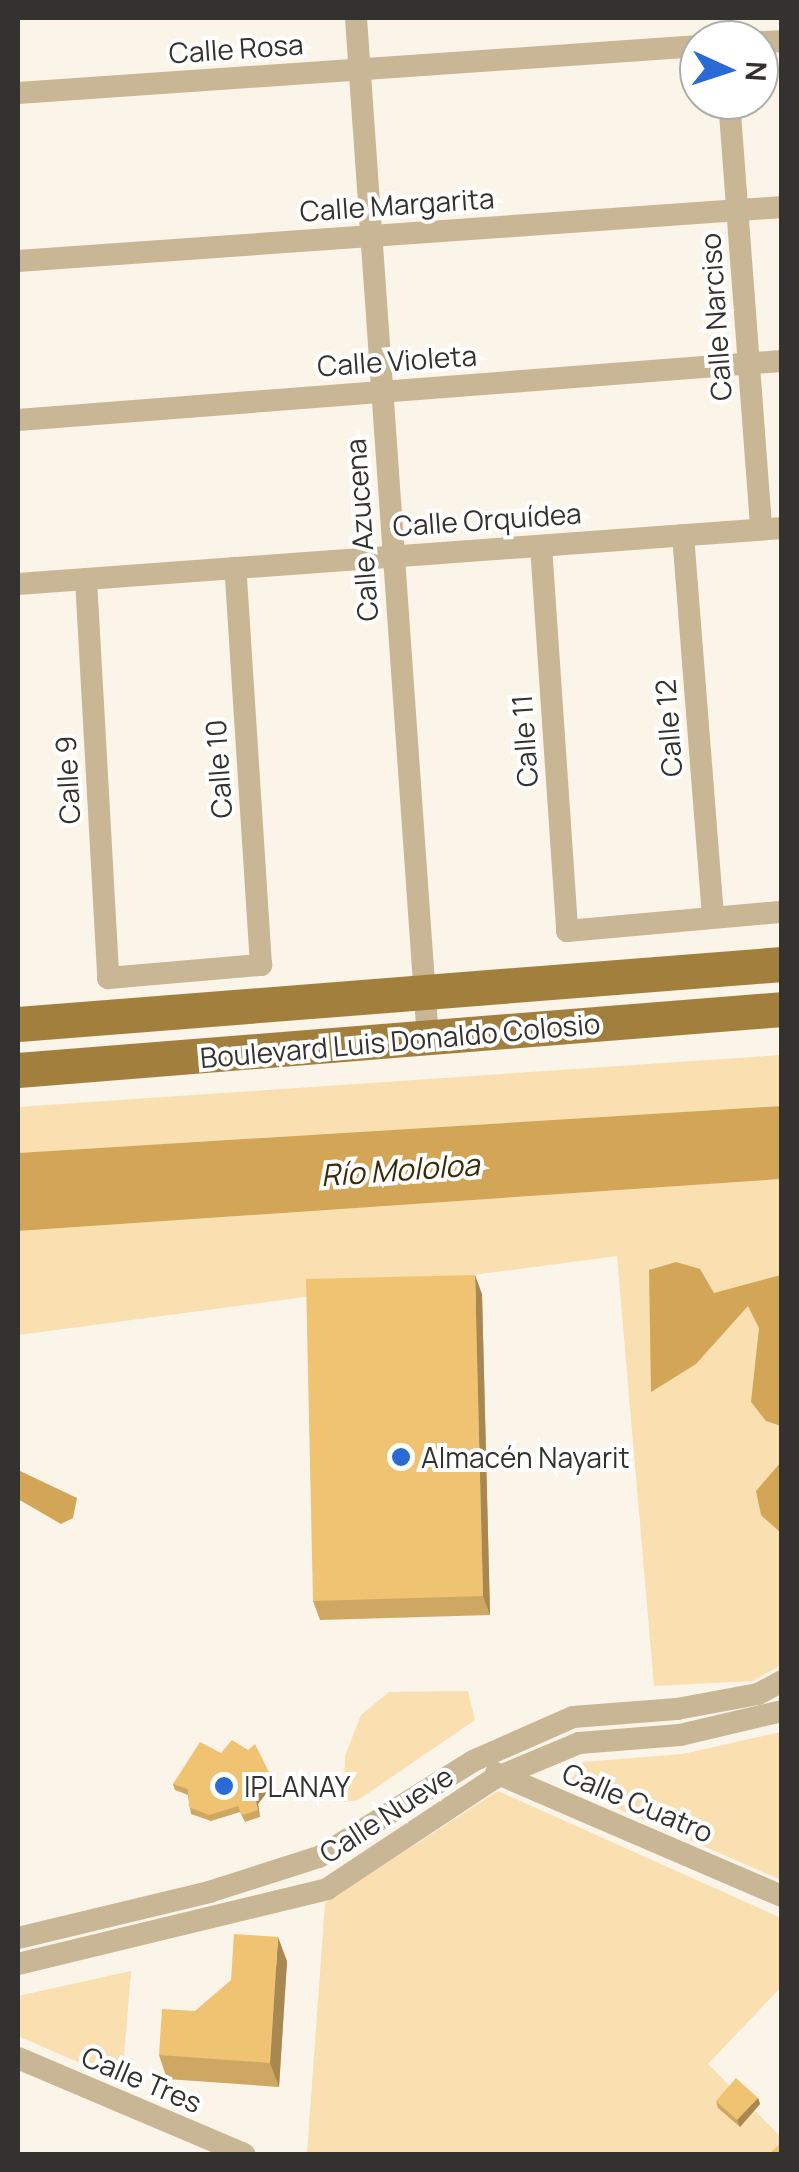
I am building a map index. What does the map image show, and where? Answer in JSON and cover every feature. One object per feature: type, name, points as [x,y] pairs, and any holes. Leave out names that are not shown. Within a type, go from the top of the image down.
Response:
[{"type":"main road","name":"Boulevard Luis Donaldo Colosio","points":[[18,1024],[782,964]]},
{"type":"main road","name":"Boulevard Luis Donaldo Colosio","points":[[18,1070],[782,1009]]},
{"type":"street","name":"Calle Azucena","points":[[356,18],[428,1039]]},
{"type":"street","name":"Calle Rosa","points":[[18,94],[679,47]]},
{"type":"street","name":"Calle Narciso","points":[[730,120],[748,364],[771,528]]},
{"type":"street","name":"Calle Margarita","points":[[18,261],[782,207]]},
{"type":"street","name":"Calle Violeta","points":[[18,420],[782,361]]},
{"type":"street","name":"Calle Orquídea","points":[[18,584],[771,528]]},
{"type":"street","name":"Calle 12","points":[[683,535],[713,917]]},
{"type":"street","name":"Calle 11","points":[[541,546],[567,931],[713,917]]},
{"type":"street","name":"Calle 10","points":[[108,978],[261,966],[235,568]]},
{"type":"street","name":"Calle 9","points":[[86,579],[108,978]]},
{"type":"street","points":[[713,917],[782,912]]},
{"type":"street","name":"Calle Nueve","points":[[18,1938],[209,1892],[319,1858],[473,1761],[573,1717],[677,1709],[758,1694],[782,1681]]},
{"type":"street","name":"Calle Nueve","points":[[18,1964],[327,1889],[502,1776],[578,1743],[680,1735],[782,1710]]},
{"type":"street","name":"Calle Cuatro","points":[[473,1761],[782,1896]]},
{"type":"street","name":"Calle Tres","points":[[18,2058],[244,2154]]},
{"type":"shaded area","points":[[781,1055],[781,1106],[18,1153],[18,1107]]},
{"type":"shaded area","points":[[781,1179],[781,1665],[753,1681],[654,1686],[617,1256],[18,1335],[18,1231]]},
{"type":"shaded area","points":[[468,1691],[475,1720],[358,1800],[344,1802],[345,1756],[361,1715],[389,1692]]},
{"type":"shaded area","points":[[781,1732],[781,1880],[582,1793],[571,1780],[583,1762],[683,1754]]},
{"type":"shaded area","points":[[498,1791],[781,1918],[781,1987],[708,2064],[781,2137],[781,2154],[307,2154],[325,1903]]},
{"type":"shaded area","points":[[131,1971],[122,2081],[18,2036],[18,1996]]},
{"type":"water","name":"Río Mololoa","points":[[781,1106],[781,1179],[18,1231],[18,1153]]},
{"type":"water","points":[[676,1262],[700,1269],[714,1293],[781,1275],[781,1426],[766,1421],[751,1402],[759,1328],[748,1306],[696,1364],[651,1392],[649,1270]]},
{"type":"water","points":[[781,1462],[780,1532],[761,1515],[756,1491]]},
{"type":"water","points":[[18,1470],[77,1498],[73,1518],[61,1524],[18,1499]]},
{"type":"building","name":"Almacén Nayarit","points":[[475,1275],[483,1596],[313,1601],[306,1279]]},
{"type":"building","name":"IPLANAY","points":[[232,1740],[248,1750],[255,1744],[271,1776],[255,1797],[258,1810],[242,1815],[238,1806],[209,1815],[189,1807],[188,1789],[173,1784],[200,1742],[221,1753]]},
{"type":"building","points":[[234,1934],[278,1937],[270,2063],[159,2055],[162,2009],[195,2011],[231,1980]]},
{"type":"building","points":[[736,2078],[758,2098],[737,2120],[716,2101]]},
{"type":"building","points":[[782,2142],[782,2154],[769,2154]]},
{"type":"place","name":"Almacén Nayarit","points":[[401,1457]]},
{"type":"place","name":"IPLANAY","points":[[224,1786]]}]
